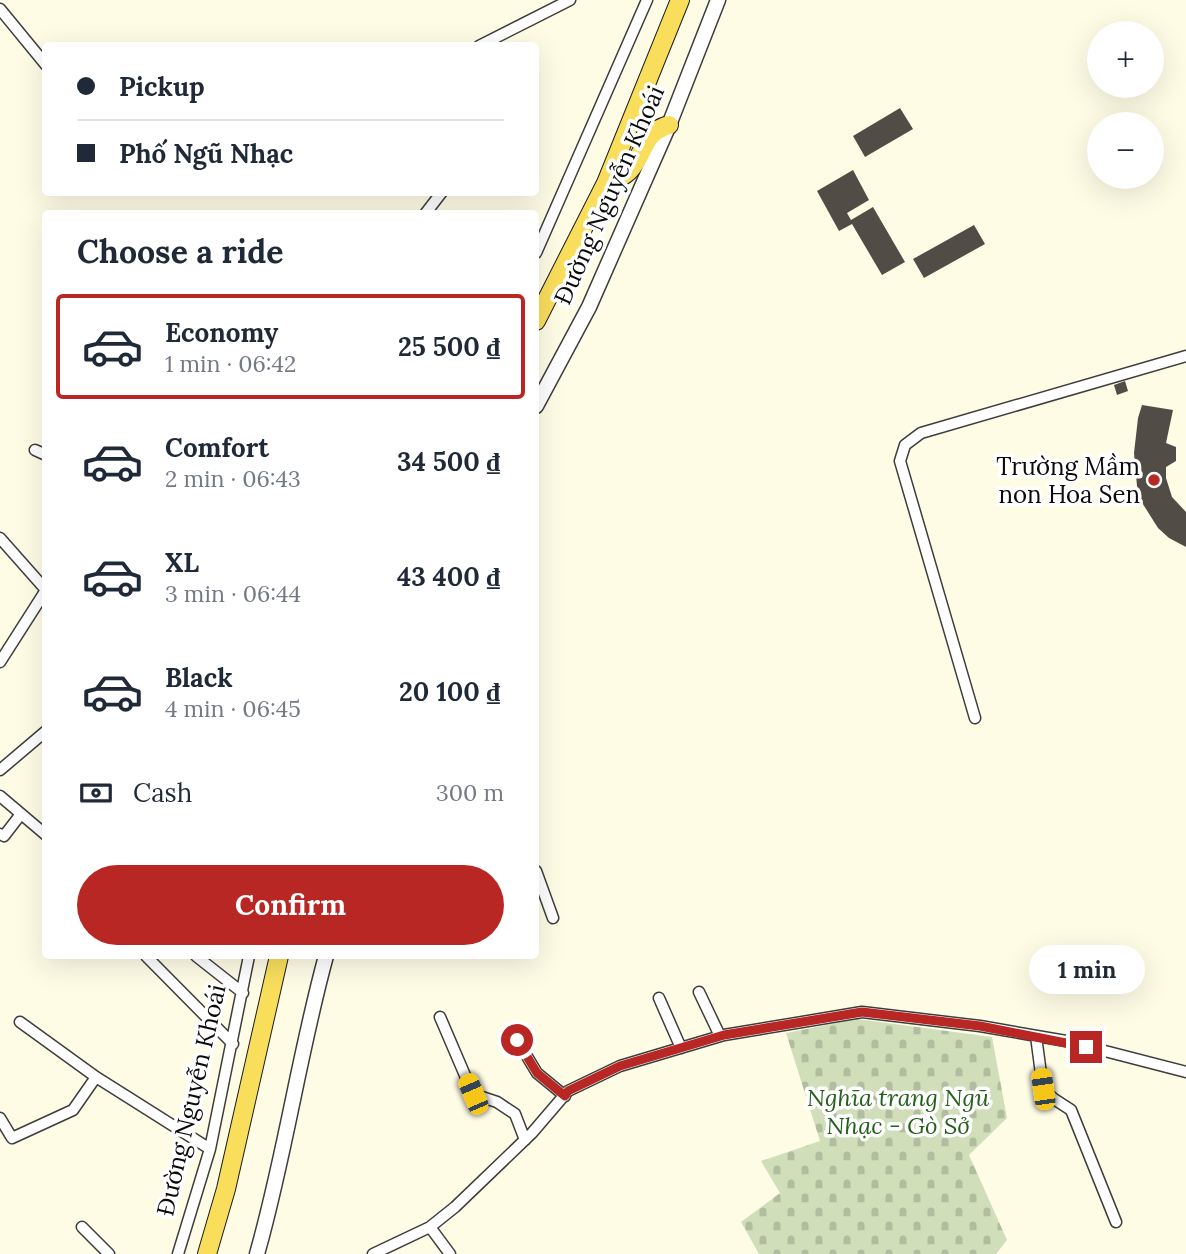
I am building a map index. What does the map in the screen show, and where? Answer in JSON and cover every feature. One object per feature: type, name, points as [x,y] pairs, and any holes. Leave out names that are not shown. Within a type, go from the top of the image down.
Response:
[{"type":"main road","name":"Đường Nguyễn Khoái","points":[[539,315],[606,184],[680,0]]},
{"type":"main road","points":[[606,184],[630,170],[651,134],[658,128],[669,125]]},
{"type":"main road","points":[[207,1254],[226,1189],[278,959]]},
{"type":"street","points":[[487,42],[570,0]]},
{"type":"street","name":"Đường Nguyễn Khoái","points":[[539,246],[646,0]]},
{"type":"street","name":"Đường Nguyễn Khoái","points":[[539,400],[589,307],[669,125],[718,0]]},
{"type":"street","points":[[0,9],[42,60]]},
{"type":"street","points":[[428,210],[439,196]]},
{"type":"street","points":[[975,718],[900,461],[905,445],[920,433],[1186,356]]},
{"type":"street","points":[[0,538],[42,585]]},
{"type":"street","points":[[0,662],[42,596]]},
{"type":"street","points":[[0,770],[42,734]]},
{"type":"street","points":[[0,796],[42,832]]},
{"type":"street","points":[[0,834],[4,836],[21,814]]},
{"type":"street","points":[[539,879],[553,918]]},
{"type":"street","points":[[149,959],[233,1044]]},
{"type":"street","points":[[199,959],[243,993]]},
{"type":"street","name":"Đường Nguyễn Khoái","points":[[178,1254],[210,1149],[249,959]]},
{"type":"street","points":[[257,1254],[272,1202],[325,959]]},
{"type":"street","points":[[699,992],[720,1036]]},
{"type":"street","points":[[659,998],[681,1048]]},
{"type":"street","points":[[373,1254],[430,1227],[455,1207],[525,1140],[568,1091],[620,1066],[720,1036],[862,1012],[949,1022],[1066,1041],[1186,1072]]},
{"type":"street","points":[[440,1017],[473,1094],[497,1102],[515,1114],[525,1140]]},
{"type":"street","points":[[20,1021],[96,1077],[210,1149]]},
{"type":"street","points":[[1036,1036],[1043,1089],[1071,1110],[1116,1222]]},
{"type":"street","points":[[517,1040],[537,1073],[565,1096]]},
{"type":"street","points":[[0,1118],[12,1138],[73,1110],[96,1077]]},
{"type":"street","points":[[82,1227],[109,1254]]},
{"type":"street","points":[[430,1227],[450,1254]]},
{"type":"green space","name":"Nghĩa trang Ngũ Nhạc - Gò Sở","points":[[857,1019],[992,1037],[1007,1118],[969,1155],[1007,1240],[996,1254],[759,1254],[741,1222],[780,1193],[761,1161],[820,1141],[786,1033]]},
{"type":"building","points":[[900,108],[913,129],[865,157],[853,136]]},
{"type":"building","points":[[853,170],[869,200],[847,213],[851,220],[873,207],[905,262],[882,275],[852,224],[839,231],[817,191]]},
{"type":"building","points":[[974,225],[985,244],[924,278],[913,259]]},
{"type":"building","points":[[1125,381],[1128,391],[1117,395],[1114,385]]},
{"type":"building","points":[[1142,405],[1173,410],[1166,443],[1176,447],[1176,461],[1166,467],[1166,478],[1172,497],[1186,512],[1186,547],[1158,528],[1141,501],[1134,453]]},
{"type":"place","name":"Trường Mầm non Hoa Sen","points":[[1154,480]]},
{"type":"route","points":[[517,1040],[537,1073],[565,1096],[568,1091],[620,1066],[724,1035],[862,1012],[980,1026],[1086,1047]]}]
